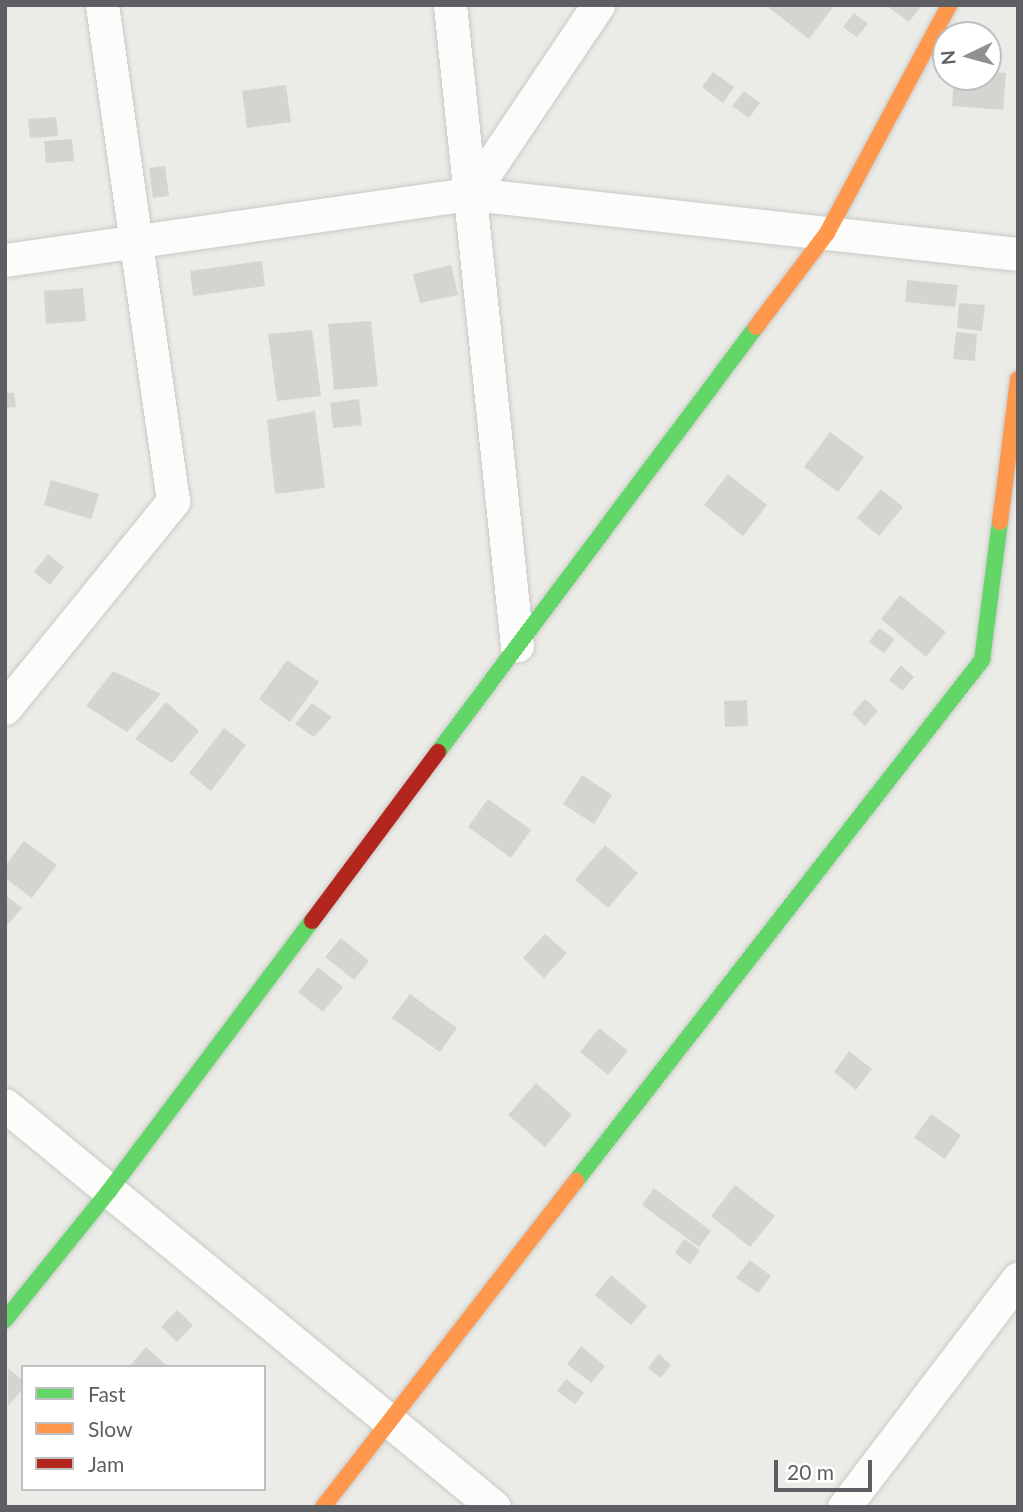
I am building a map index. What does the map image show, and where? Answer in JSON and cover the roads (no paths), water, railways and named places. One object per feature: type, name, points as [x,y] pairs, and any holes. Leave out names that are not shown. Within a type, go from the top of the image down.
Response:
[{"type":"street","points":[[5,708],[173,501],[102,5]]},
{"type":"street","points":[[450,5],[517,646]]},
{"type":"street","points":[[471,194],[598,5]]},
{"type":"street","points":[[5,1320],[109,1191],[827,233],[949,5]]},
{"type":"street","points":[[5,260],[471,194],[1018,254]]},
{"type":"street","points":[[323,1507],[982,660],[1018,380]]},
{"type":"street","points":[[5,1105],[494,1507]]},
{"type":"street","points":[[844,1507],[1018,1279]]}]
